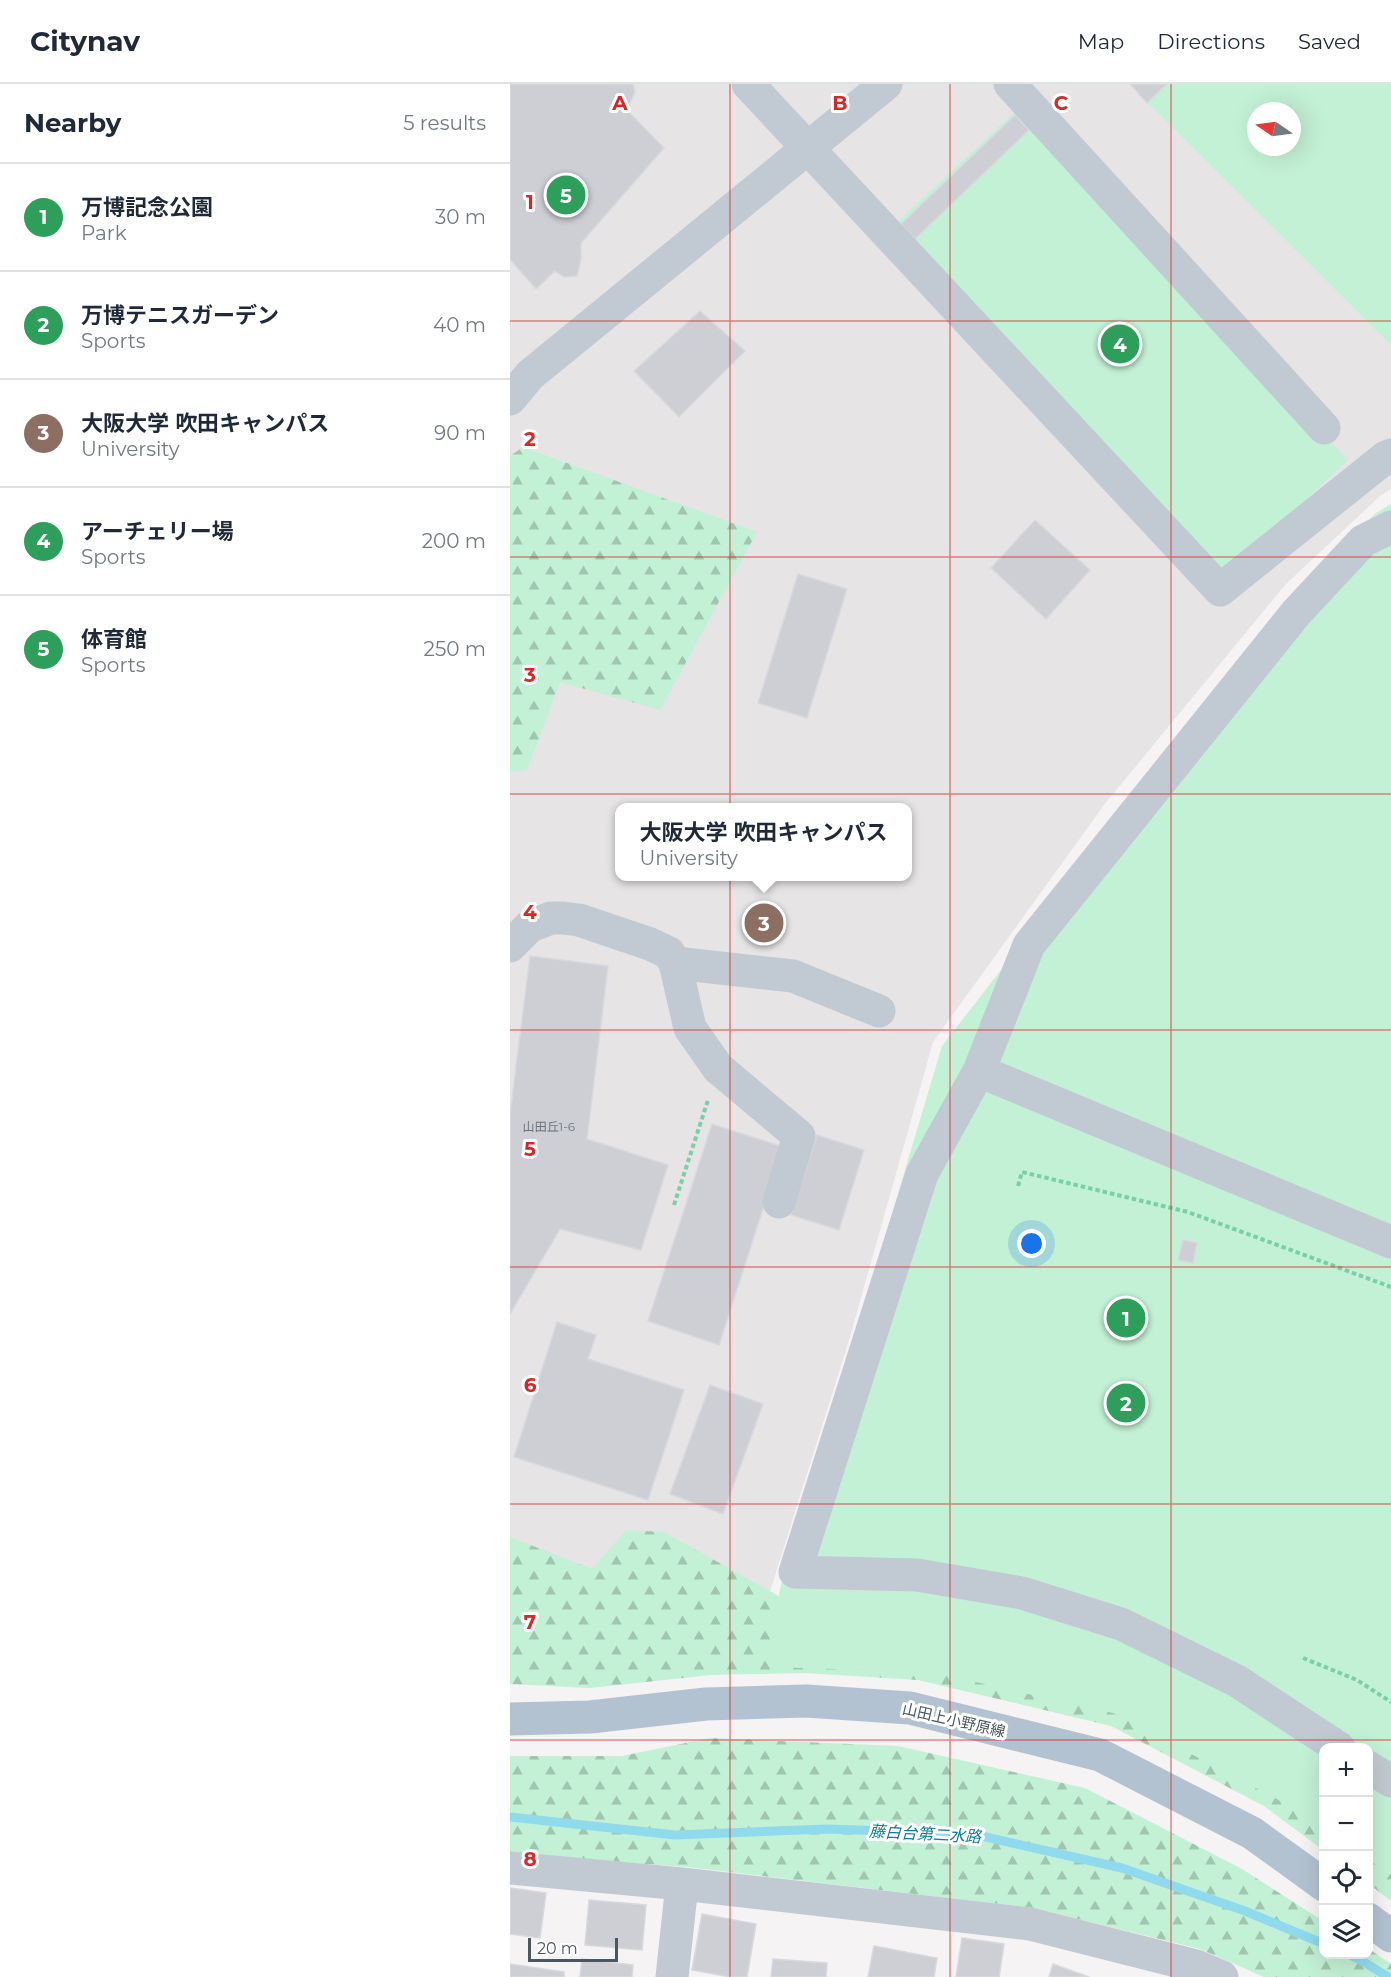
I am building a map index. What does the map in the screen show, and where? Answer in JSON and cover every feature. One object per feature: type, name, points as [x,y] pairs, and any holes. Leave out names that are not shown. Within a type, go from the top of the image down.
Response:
[{"type":"main road","name":"山田上小野原線","points":[[510,1719],[590,1717],[706,1704],[795,1701],[910,1708],[1100,1755],[1252,1833],[1319,1883]]},
{"type":"main road","points":[[1373,1923],[1391,1936]]},
{"type":"street","points":[[748,84],[1220,590],[1391,455]]},
{"type":"street","points":[[510,399],[530,375],[886,84]]},
{"type":"street","points":[[1010,84],[1324,428]]},
{"type":"street","points":[[1331,1743],[1237,1682],[1121,1624],[1022,1593],[917,1575],[795,1572],[922,1174],[979,1071],[1029,945],[1296,613],[1363,542],[1391,527]]},
{"type":"street","points":[[510,946],[530,926],[551,918],[563,918],[579,920],[650,944],[669,953],[675,963],[690,1028],[718,1068],[799,1136],[779,1202]]},
{"type":"street","points":[[675,963],[793,976],[879,1011]]},
{"type":"street","points":[[979,1071],[1391,1242]]},
{"type":"street","points":[[1373,1770],[1391,1781]]},
{"type":"street","points":[[510,1868],[681,1884],[1030,1924],[1196,1966],[1222,1977]]},
{"type":"street","points":[[672,1977],[681,1884]]},
{"type":"path","points":[[674,1205],[718,1068]]},
{"type":"path","points":[[1018,1186],[1022,1173],[1188,1212],[1391,1287]]},
{"type":"path","points":[[1303,1658],[1357,1680],[1391,1702]]},
{"type":"shaded area","points":[[510,84],[1391,84],[1391,489],[1380,496],[1285,585],[1104,805],[933,1042],[850,1337],[761,1620],[510,1631]]},
{"type":"green space","points":[[1129,84],[1391,84],[1391,345]]},
{"type":"green space","points":[[1018,109],[1348,460],[1222,579],[892,227]]},
{"type":"green space","points":[[523,447],[757,532],[660,710],[560,682],[527,770],[510,772],[510,456]]},
{"type":"green space","points":[[1391,504],[1391,1875],[1373,1863],[1373,1743],[1319,1743],[1319,1827],[1277,1799],[1113,1713],[931,1672],[770,1667],[780,1589],[942,1046],[1294,592],[1376,513]]},
{"type":"green space","points":[[626,1530],[664,1532],[784,1599],[1319,1772],[1319,1847],[1264,1806],[1111,1726],[918,1680],[805,1673],[711,1675],[590,1688],[510,1684],[510,1537],[592,1569]]},
{"type":"green space","points":[[710,1738],[898,1746],[1085,1788],[1242,1869],[1319,1918],[1319,1959],[1373,1959],[1373,1952],[1391,1964],[1391,1977],[1264,1977],[1200,1949],[1033,1908],[687,1867],[510,1854],[510,1756],[622,1756]]},
{"type":"green space","points":[[1373,1800],[1391,1812],[1391,1901],[1373,1887]]},
{"type":"building","points":[[510,84],[633,84],[635,92],[627,110],[664,148],[581,243],[581,259],[577,276],[564,277],[555,271],[536,289],[510,259]]},
{"type":"building","points":[[1130,84],[1167,84],[1147,103]]},
{"type":"building","points":[[1015,115],[1029,130],[915,239],[901,224]]},
{"type":"building","points":[[700,311],[745,351],[679,417],[634,371]]},
{"type":"building","points":[[1035,520],[1090,570],[1046,619],[991,568]]},
{"type":"building","points":[[798,574],[847,589],[807,718],[758,703]]},
{"type":"building","points":[[530,956],[608,966],[587,1139],[668,1165],[641,1250],[560,1229],[510,1314],[510,1114]]},
{"type":"building","points":[[712,1124],[783,1147],[719,1345],[648,1321]]},
{"type":"building","points":[[817,1135],[864,1150],[839,1230],[791,1215]]},
{"type":"building","points":[[1183,1240],[1197,1243],[1193,1263],[1178,1260]]},
{"type":"building","points":[[557,1322],[596,1335],[588,1359],[684,1390],[648,1500],[514,1457]]},
{"type":"building","points":[[710,1385],[763,1404],[723,1514],[670,1494]]},
{"type":"building","points":[[510,1888],[546,1893],[540,1938],[510,1934]]},
{"type":"building","points":[[589,1900],[646,1905],[642,1950],[585,1945]]},
{"type":"building","points":[[702,1914],[756,1924],[747,1977],[730,1977],[692,1970]]},
{"type":"building","points":[[962,1938],[1004,1944],[999,1977],[956,1977]]},
{"type":"building","points":[[874,1946],[937,1958],[934,1977],[868,1977]]},
{"type":"building","points":[[582,1959],[633,1965],[632,1977],[580,1977]]},
{"type":"building","points":[[773,1959],[827,1963],[826,1977],[771,1977]]},
{"type":"building","points":[[510,1964],[564,1972],[564,1977],[510,1977]]},
{"type":"building","points":[[1053,1964],[1089,1977],[1049,1977]]},
{"type":"waterway","name":"藤白台第二水路","points":[[510,1817],[675,1835],[827,1829],[973,1834],[1122,1868],[1245,1911],[1319,1942]]},
{"type":"waterway","name":"藤白台第二水路","points":[[1358,1959],[1388,1977]]},
{"type":"place","name":"体育館","points":[[566,195]]},
{"type":"place","name":"アーチェリー場","points":[[1120,344]]},
{"type":"place","name":"大阪大学 吹田キャンパス","points":[[764,923]]},
{"type":"place","name":"万博記念公園","points":[[1126,1318]]},
{"type":"place","name":"万博テニスガーデン","points":[[1126,1403]]}]
